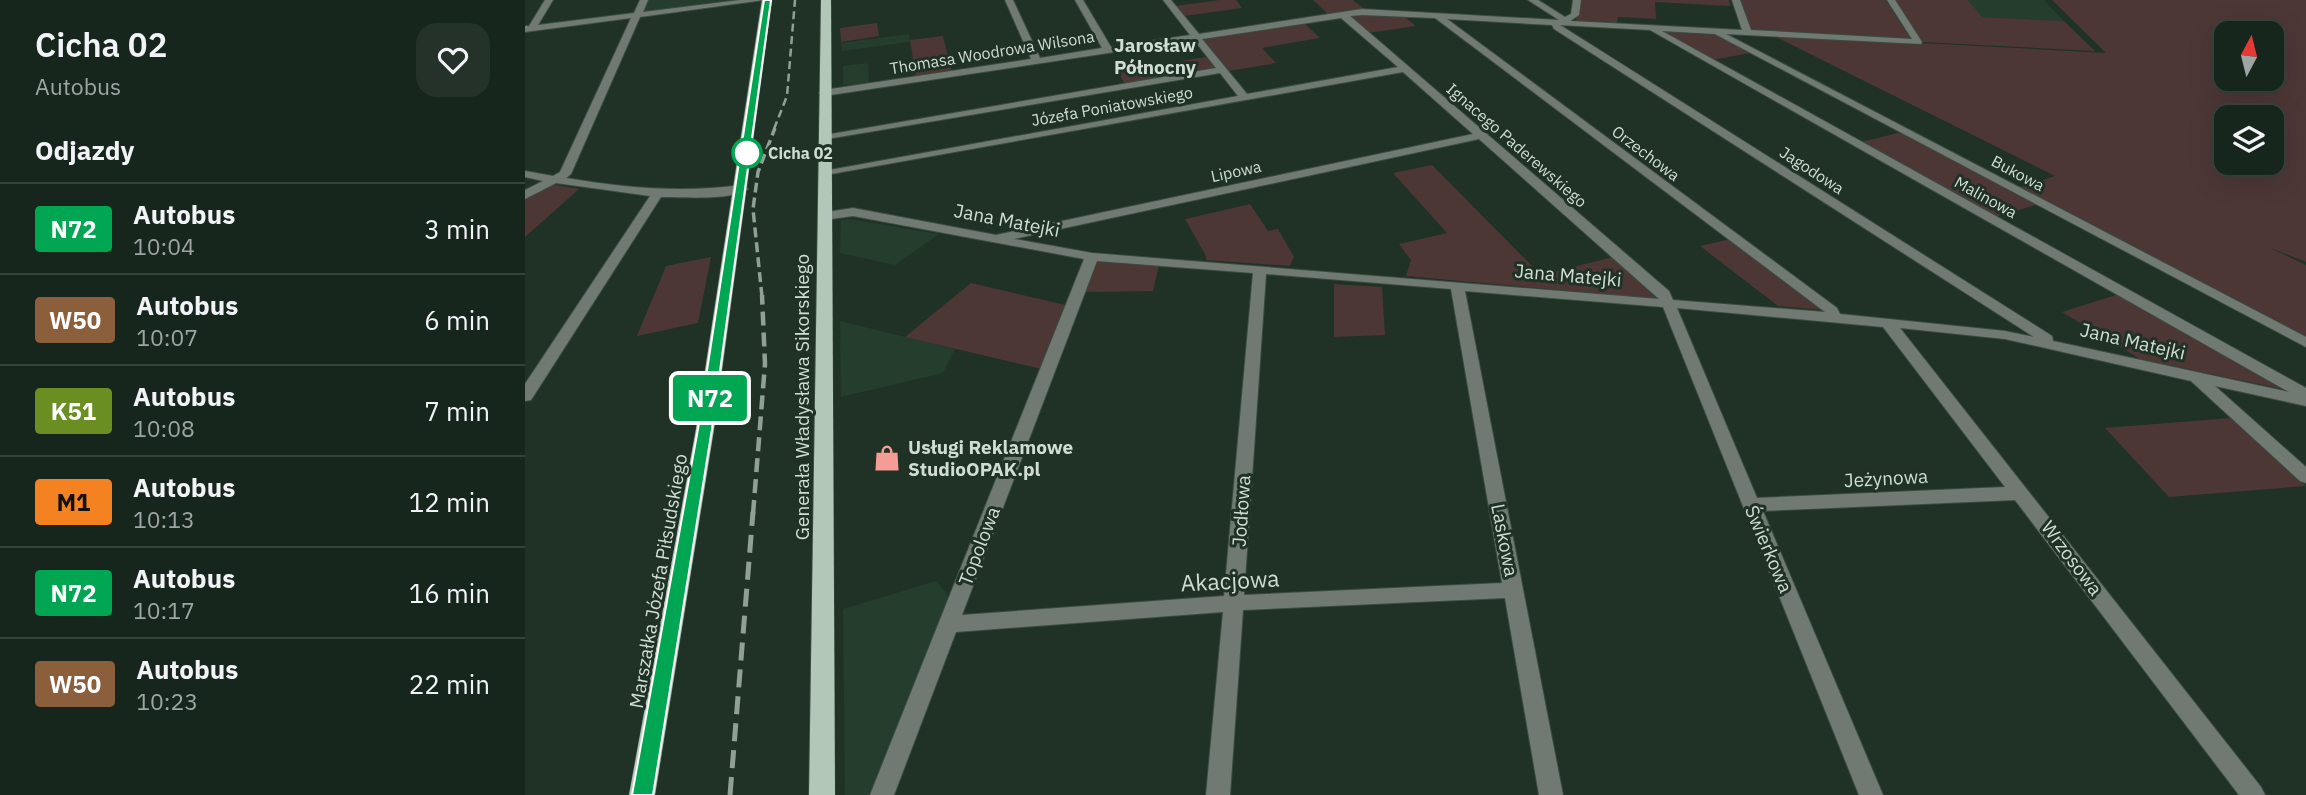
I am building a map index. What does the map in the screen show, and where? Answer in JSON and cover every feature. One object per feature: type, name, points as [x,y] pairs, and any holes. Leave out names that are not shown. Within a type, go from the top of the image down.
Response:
[{"type":"main road","name":"Marszałka Józefa Piłsudskiego","points":[[642,795],[698,470],[742,189],[767,0]]},
{"type":"main road","name":"Generała Władysława Sikorskiego","points":[[822,795],[826,0]]},
{"type":"street","points":[[528,28],[549,0]]},
{"type":"street","points":[[525,195],[565,174],[643,0]]},
{"type":"street","points":[[528,28],[760,0]]},
{"type":"street","points":[[1009,0],[1037,61]]},
{"type":"street","points":[[1079,0],[1108,50]]},
{"type":"street","points":[[1167,0],[1245,98]]},
{"type":"street","name":"Jagodowa","points":[[1532,0],[1562,22],[1557,27],[2053,344]]},
{"type":"street","points":[[1562,22],[1575,16],[1577,0]]},
{"type":"street","points":[[1736,0],[1748,34]]},
{"type":"street","name":"Thomasa Woodrowa Wilsona","points":[[824,93],[1342,14],[1376,12],[1918,43],[1891,0]]},
{"type":"street","name":"Ignacego Paderewskiego","points":[[1342,14],[1664,294],[1667,303]]},
{"type":"street","name":"Orzechowa","points":[[1437,16],[1832,310],[1835,317]]},
{"type":"street","name":"Malinowa","points":[[1650,28],[2306,395]]},
{"type":"street","name":"Bukowa","points":[[1714,32],[2306,343]]},
{"type":"street","name":"Józefa Poniatowskiego","points":[[824,174],[1405,69]]},
{"type":"street","points":[[825,138],[1223,70]]},
{"type":"street","name":"Lipowa","points":[[996,239],[1014,233],[1482,135]]},
{"type":"street","points":[[525,174],[659,191],[705,194],[742,189]]},
{"type":"street","points":[[525,396],[659,191]]},
{"type":"street","name":"Jana Matejki","points":[[824,216],[853,212],[1092,257],[1835,317],[2005,335],[2306,401]]},
{"type":"street","name":"Topolowa","points":[[882,795],[1092,257]]},
{"type":"street","name":"Jodłowa","points":[[1218,795],[1260,270]]},
{"type":"street","name":"Laskowa","points":[[1457,285],[1551,795]]},
{"type":"street","name":"Świerkowa","points":[[1667,303],[1871,795]]},
{"type":"street","name":"Wrzosowa","points":[[1888,323],[2253,795]]},
{"type":"street","points":[[2195,377],[2306,477]]},
{"type":"street","name":"Jeżynowa","points":[[1751,505],[2022,493]]},
{"type":"street","name":"Akacjowa","points":[[949,624],[1234,603],[1514,590]]},
{"type":"shaded area","points":[[648,0],[749,0],[651,12],[644,11]]},
{"type":"shaded area","points":[[1236,0],[1242,8],[1184,16],[1175,6]]},
{"type":"shaded area","points":[[1313,0],[1353,0],[1367,11],[1329,15]]},
{"type":"shaded area","points":[[1578,0],[1729,0],[1730,6],[1655,2],[1656,19],[1618,17],[1617,25],[1583,23],[1576,20]]},
{"type":"shaded area","points":[[1740,0],[1886,0],[1912,41],[1752,32]]},
{"type":"shaded area","points":[[1895,0],[1968,0],[1982,17],[2064,21],[2095,51],[1922,42]]},
{"type":"shaded area","points":[[1968,0],[2044,0],[2064,21],[1981,17]]},
{"type":"shaded area","points":[[2052,0],[2306,0],[2306,262],[2268,247],[2306,265],[2306,338],[2018,188],[2055,176],[1772,35],[2106,53]]},
{"type":"shaded area","points":[[1402,15],[1416,26],[1368,33],[1347,16]]},
{"type":"shaded area","points":[[1303,22],[1320,38],[1262,48],[1276,63],[1229,71],[1204,40],[1208,37]]},
{"type":"shaded area","points":[[877,23],[879,36],[841,42],[840,28]]},
{"type":"shaded area","points":[[1657,29],[1710,32],[1750,53],[1712,60]]},
{"type":"shaded area","points":[[909,34],[910,42],[842,51],[841,43]]},
{"type":"shaded area","points":[[943,36],[952,72],[916,78],[910,40]]},
{"type":"shaded area","points":[[1206,57],[1215,67],[1211,70],[1125,85],[1118,71]]},
{"type":"shaded area","points":[[868,63],[869,83],[843,85],[843,66]]},
{"type":"shaded area","points":[[1902,132],[2039,204],[1995,217],[1861,142]]},
{"type":"shaded area","points":[[1432,165],[1541,275],[1613,257],[1657,299],[1406,276],[1411,260],[1399,244],[1447,233],[1393,173]]},
{"type":"shaded area","points":[[551,184],[579,189],[525,237],[525,199]]},
{"type":"shaded area","points":[[1250,204],[1268,231],[1278,229],[1294,257],[1290,266],[1206,260],[1185,219]]},
{"type":"shaded area","points":[[849,219],[939,234],[895,265],[840,253],[841,220]]},
{"type":"shaded area","points":[[1730,239],[1825,310],[1778,306],[1700,246]]},
{"type":"shaded area","points":[[711,257],[698,323],[637,336],[666,266]]},
{"type":"shaded area","points":[[1098,262],[1159,265],[1153,291],[1083,292]]},
{"type":"shaded area","points":[[971,283],[1065,305],[1041,369],[905,337]]},
{"type":"shaded area","points":[[1334,284],[1382,287],[1385,335],[1334,337]]},
{"type":"shaded area","points":[[2119,294],[2292,391],[2140,359],[2062,312]]},
{"type":"shaded area","points":[[840,321],[955,349],[943,373],[841,397]]},
{"type":"shaded area","points":[[2231,418],[2306,486],[2169,497],[2105,428]]},
{"type":"shaded area","points":[[936,581],[952,600],[875,795],[845,795],[843,609]]},
{"type":"railway","points":[[774,129],[787,96],[795,0]]},
{"type":"railway","points":[[762,297],[753,209],[758,172],[775,128]]},
{"type":"railway","points":[[753,514],[765,364],[762,295]]},
{"type":"railway","points":[[730,795],[753,512]]},
{"type":"bus line","name":"N72","points":[[642,795],[705,429],[742,189],[767,0]]},
{"type":"place","name":"Cicha 02","points":[[747,153]]},
{"type":"place","name":"Usługi Reklamowe StudioOPAK.pl","points":[[887,458]]},
{"type":"district","name":"Jarosław Północny","points":[[1155,56]]}]
